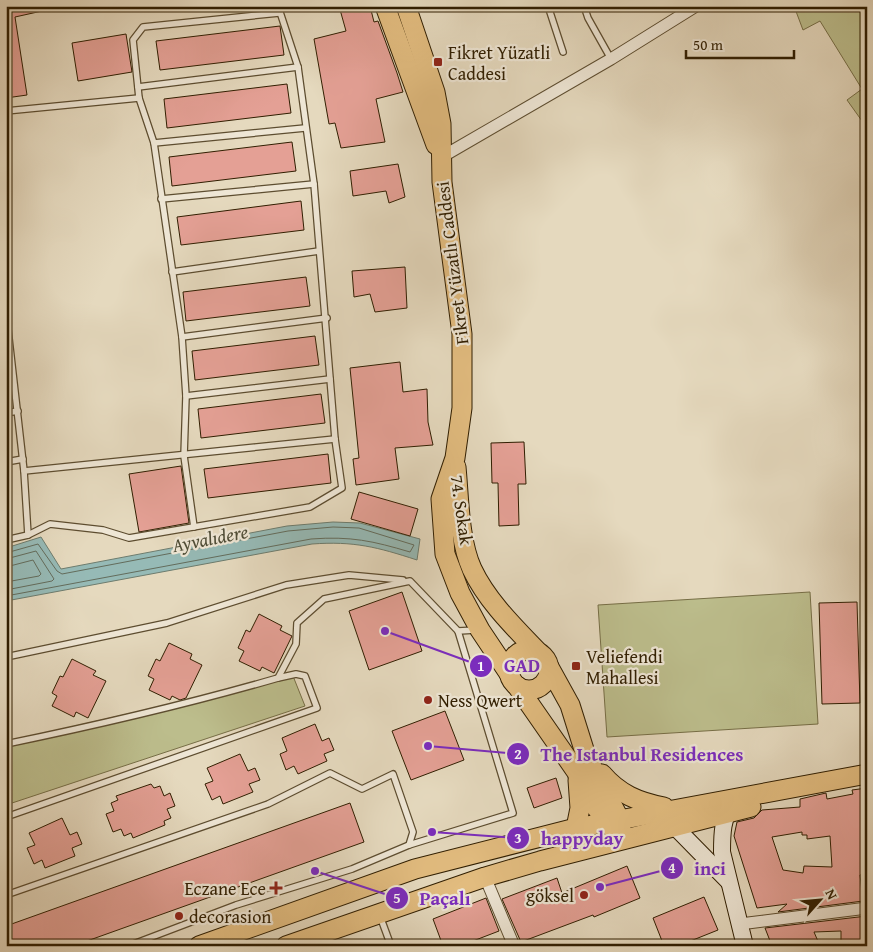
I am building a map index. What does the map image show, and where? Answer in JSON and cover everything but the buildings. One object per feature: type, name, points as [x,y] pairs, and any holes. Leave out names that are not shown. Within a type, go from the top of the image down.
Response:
[{"type":"main road","points":[[385,6],[440,158]]},
{"type":"main road","points":[[406,6],[435,92],[441,124],[440,158]]},
{"type":"main road","name":"Fikret Yüzatlı Caddesi","points":[[440,158],[462,334],[462,408],[455,458]]},
{"type":"main road","name":"74. Sokak","points":[[455,458],[441,500],[445,554],[460,593],[480,630],[514,681],[581,764]]},
{"type":"main road","name":"74. Sokak","points":[[455,458],[462,528],[471,568],[486,593],[544,660],[570,705],[581,764]]},
{"type":"main road","points":[[526,651],[544,660],[547,680],[537,689],[523,690],[514,681],[511,662],[515,657],[526,651]]},
{"type":"main road","points":[[581,764],[624,795],[674,818],[728,881]]},
{"type":"main road","points":[[581,764],[622,838]]},
{"type":"main road","points":[[576,828],[581,764]]},
{"type":"main road","points":[[286,946],[486,877],[622,838],[674,818],[743,796],[867,774]]},
{"type":"main road","points":[[199,946],[415,869],[576,828],[614,821],[727,813],[826,790],[867,785]]},
{"type":"main road","points":[[743,796],[727,813],[722,839],[728,881],[745,946]]},
{"type":"street","points":[[440,158],[611,59],[696,6]]},
{"type":"street","points":[[486,877],[514,946]]},
{"type":"street","points":[[740,924],[867,908]]},
{"type":"lane","points":[[548,6],[563,52]]},
{"type":"lane","points":[[584,6],[588,18],[611,59]]},
{"type":"lane","points":[[6,540],[28,535],[50,524],[103,530],[129,538],[194,527],[310,507],[342,488],[335,439],[327,318],[314,184],[298,67],[278,10],[143,27],[133,40],[139,98],[154,143],[182,337],[186,396],[184,456],[194,527]]},
{"type":"lane","points":[[138,87],[298,67]]},
{"type":"lane","points":[[6,111],[139,98]]},
{"type":"lane","points":[[154,143],[305,128]]},
{"type":"lane","points":[[161,199],[314,184]]},
{"type":"lane","points":[[172,272],[319,250]]},
{"type":"lane","points":[[6,312],[9,351],[23,459],[28,535]]},
{"type":"lane","points":[[182,337],[327,318]]},
{"type":"lane","points":[[186,396],[330,379]]},
{"type":"lane","points":[[6,413],[18,411]]},
{"type":"lane","points":[[24,471],[335,439]]},
{"type":"lane","points":[[6,462],[23,459]]},
{"type":"lane","points":[[6,657],[167,623],[286,585],[349,575],[410,581],[458,631],[513,813],[409,845],[352,868],[236,905],[128,946]]},
{"type":"lane","points":[[278,678],[296,644],[297,623],[324,599],[410,581]]},
{"type":"lane","points":[[458,631],[480,630]]},
{"type":"lane","points":[[6,744],[147,714],[296,674],[305,676],[317,708],[6,817]]},
{"type":"lane","points":[[6,895],[268,804],[330,773],[362,789],[393,774],[413,832],[409,845]]},
{"type":"lane","points":[[379,914],[391,946]]},
{"type":"green space","points":[[794,6],[867,6],[867,128],[847,100],[862,89],[820,21],[803,30]]},
{"type":"green space","points":[[810,592],[818,724],[607,737],[598,605]]},
{"type":"green space","points":[[293,676],[305,706],[6,805],[6,742]]},
{"type":"water","points":[[333,522],[360,523],[420,539],[417,560],[353,544],[312,544],[6,601],[6,548],[41,537],[61,569],[287,526]]},
{"type":"place","name":"Fikret Yüzatli Caddesi","points":[[438,62]]},
{"type":"place","name":"GAD","points":[[385,631]]},
{"type":"place","name":"Veliefendi Mahallesi","points":[[576,666]]},
{"type":"place","name":"Ness Qwert","points":[[428,700]]},
{"type":"place","name":"The Istanbul Residences","points":[[428,746]]},
{"type":"place","name":"happyday","points":[[432,832]]},
{"type":"place","name":"Paçalı","points":[[315,871]]},
{"type":"place","name":"inci","points":[[600,887]]},
{"type":"place","name":"Eczane Ece","points":[[276,888]]},
{"type":"place","name":"göksel","points":[[584,895]]},
{"type":"place","name":"decorasion","points":[[179,916]]},
{"type":"water label","name":"Ayvalıdere","points":[[210,538]]}]
